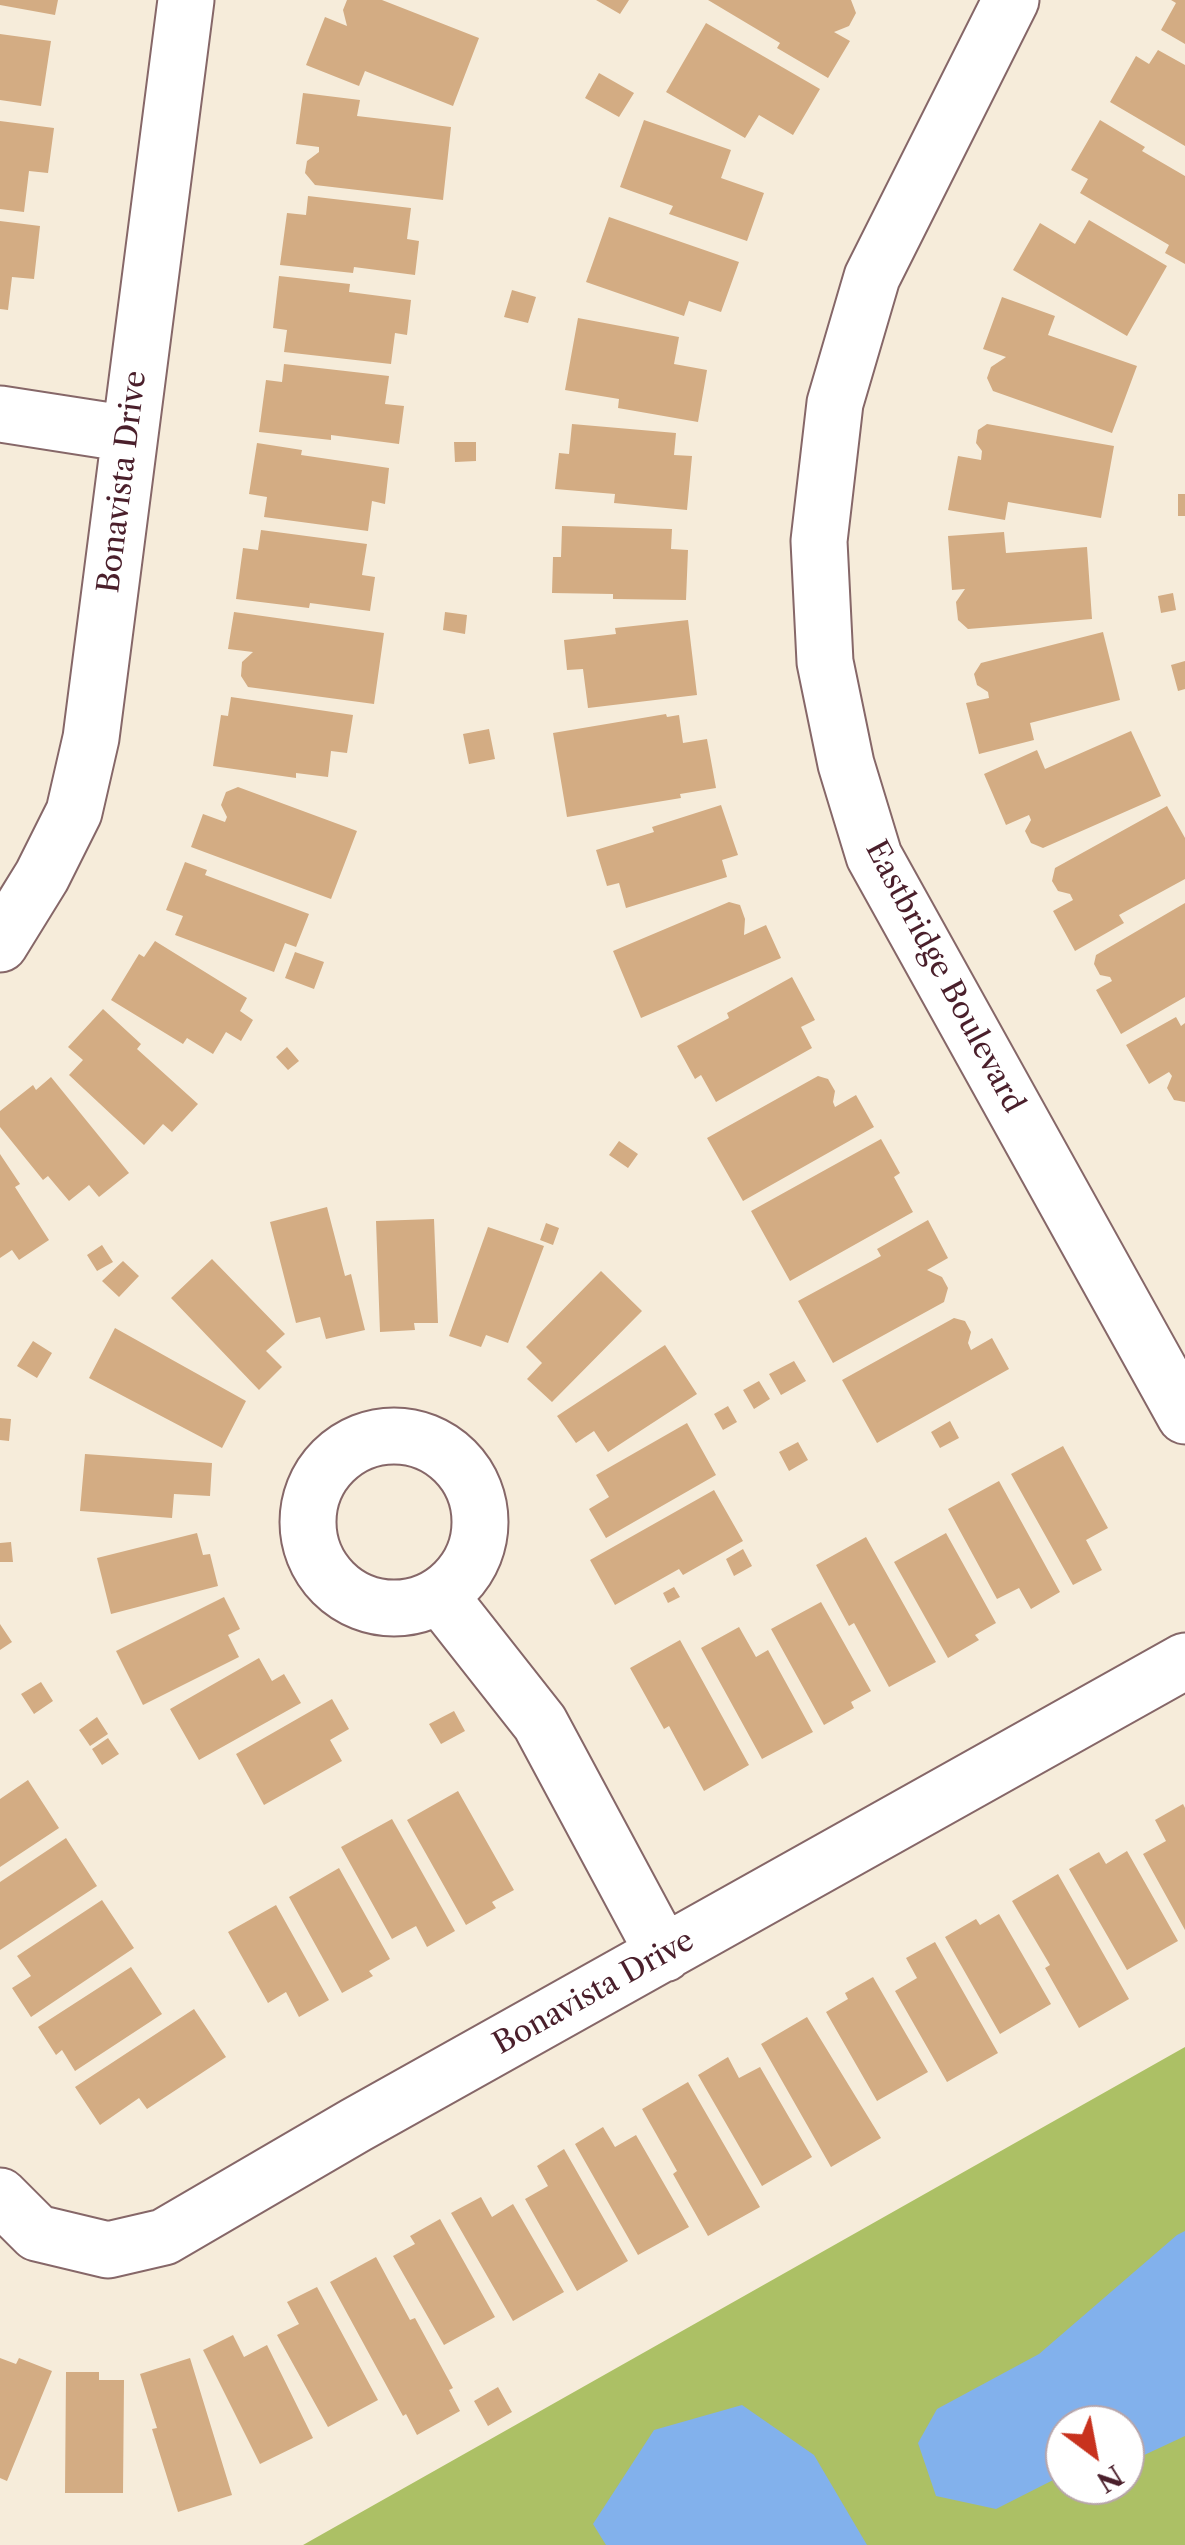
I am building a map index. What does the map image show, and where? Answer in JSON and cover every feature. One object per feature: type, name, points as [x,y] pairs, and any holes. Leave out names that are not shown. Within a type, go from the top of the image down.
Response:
[{"type":"street","name":"Bonavista Drive","points":[[0,944],[42,876],[74,812],[91,738],[186,0]]},
{"type":"street","name":"Eastbridge Boulevard","points":[[1011,0],[872,276],[835,403],[819,541],[825,662],[846,764],[874,856],[1185,1416]]},
{"type":"street","points":[[0,414],[129,434]]},
{"type":"street","points":[[440,1596],[540,1722],[664,1954]]},
{"type":"street","name":"Bonavista Drive","points":[[0,2196],[36,2233],[108,2250],[164,2237],[356,2124],[1185,1661]]},
{"type":"green space","points":[[1185,2047],[1185,2545],[303,2545]]},
{"type":"water","points":[[1185,2231],[1185,2436],[1145,2455],[1145,2405],[1045,2405],[1045,2484],[996,2509],[936,2496],[918,2443],[937,2409],[1039,2354]]},
{"type":"water","points":[[742,2405],[814,2455],[867,2545],[606,2545],[593,2524],[654,2430]]},
{"type":"building","points":[[0,0],[58,0],[55,15],[0,5]]},
{"type":"building","points":[[347,0],[382,0],[479,38],[453,106],[365,71],[359,86],[306,65],[325,17],[347,26],[343,10]]},
{"type":"building","points":[[596,0],[629,0],[620,14]]},
{"type":"building","points":[[708,0],[851,0],[856,13],[849,26],[834,32],[850,41],[828,78],[777,48],[780,43]]},
{"type":"building","points":[[1171,0],[1185,0],[1185,44],[1161,30],[1176,3]]},
{"type":"building","points":[[706,23],[820,89],[793,135],[759,115],[745,138],[666,92]]},
{"type":"building","points":[[0,34],[51,41],[41,106],[0,100]]},
{"type":"building","points":[[1158,50],[1185,65],[1185,146],[1110,102],[1136,56],[1149,64]]},
{"type":"building","points":[[599,73],[634,93],[619,117],[585,98]]},
{"type":"building","points":[[303,93],[360,100],[357,116],[451,127],[443,200],[315,185],[305,173],[307,161],[319,152],[319,147],[296,144]]},
{"type":"building","points":[[644,120],[731,150],[721,178],[764,193],[747,241],[669,214],[673,206],[620,187]]},
{"type":"building","points":[[1100,120],[1185,176],[1185,264],[1165,253],[1169,245],[1080,193],[1088,179],[1071,170]]},
{"type":"building","points":[[0,121],[54,128],[48,173],[29,171],[24,212],[0,209]]},
{"type":"building","points":[[308,196],[411,208],[407,239],[419,241],[415,275],[354,267],[353,273],[280,265],[287,213],[306,215]]},
{"type":"building","points":[[609,217],[739,262],[721,312],[689,301],[684,316],[586,282]]},
{"type":"building","points":[[1089,220],[1167,266],[1127,336],[1013,270],[1040,223],[1075,244]]},
{"type":"building","points":[[0,221],[40,226],[34,279],[12,277],[8,310],[0,309]]},
{"type":"building","points":[[279,276],[350,284],[349,292],[411,300],[407,335],[395,333],[391,364],[284,352],[287,330],[273,328]]},
{"type":"building","points":[[512,290],[536,297],[528,323],[504,317]]},
{"type":"building","points":[[1002,297],[1055,316],[1048,335],[1137,366],[1112,433],[993,391],[987,378],[991,367],[1006,357],[983,349]]},
{"type":"building","points":[[578,318],[679,337],[674,364],[707,370],[698,422],[618,408],[619,399],[565,390]]},
{"type":"building","points":[[284,364],[389,376],[385,404],[404,406],[399,444],[331,435],[331,440],[259,432],[266,380],[282,382]]},
{"type":"building","points":[[572,424],[676,433],[674,455],[692,456],[687,510],[614,503],[615,494],[555,489],[559,453],[569,454]]},
{"type":"building","points":[[987,424],[1114,446],[1101,518],[1008,502],[1005,520],[948,510],[958,456],[981,460],[982,451],[976,443],[978,430]]},
{"type":"building","points":[[454,442],[476,442],[476,461],[455,462]]},
{"type":"building","points":[[257,443],[302,450],[301,455],[389,468],[385,504],[372,501],[368,531],[264,517],[267,497],[249,494]]},
{"type":"building","points":[[1178,494],[1185,494],[1185,516],[1178,516]]},
{"type":"building","points":[[562,526],[672,529],[671,549],[688,550],[686,600],[552,593],[553,557],[561,557]]},
{"type":"building","points":[[261,530],[367,544],[362,575],[375,577],[370,611],[236,599],[243,548],[258,550]]},
{"type":"building","points":[[1004,532],[1006,553],[1087,547],[1092,619],[968,629],[958,620],[956,602],[965,589],[952,590],[948,536]]},
{"type":"building","points":[[1173,593],[1176,610],[1161,613],[1158,596]]},
{"type":"building","points":[[234,612],[384,633],[374,704],[248,687],[241,676],[242,662],[253,652],[228,649]]},
{"type":"building","points":[[445,612],[467,615],[465,634],[443,630]]},
{"type":"building","points":[[688,620],[697,695],[588,708],[583,669],[567,670],[564,640],[616,634],[615,628]]},
{"type":"building","points":[[1103,632],[1120,700],[1030,723],[1034,740],[979,754],[966,703],[989,698],[988,692],[977,685],[974,674],[981,663]]},
{"type":"building","points":[[1185,661],[1185,689],[1178,691],[1171,665]]},
{"type":"building","points":[[231,697],[353,715],[347,753],[331,751],[328,777],[296,773],[296,778],[213,766],[221,715],[228,716]]},
{"type":"building","points":[[679,715],[683,743],[707,739],[716,788],[680,794],[681,798],[567,817],[553,733]]},
{"type":"building","points":[[489,729],[495,759],[469,764],[463,734]]},
{"type":"building","points":[[1131,731],[1161,796],[1043,848],[1031,843],[1025,831],[1031,820],[1029,815],[1006,825],[984,774],[1037,750],[1045,769]]},
{"type":"building","points":[[238,787],[357,831],[331,899],[191,847],[203,814],[225,822],[227,817],[221,805],[226,792]]},
{"type":"building","points":[[721,805],[738,855],[722,860],[727,877],[626,908],[619,883],[607,886],[596,850]]},
{"type":"building","points":[[1167,806],[1185,838],[1185,879],[1119,915],[1124,923],[1075,951],[1053,911],[1073,900],[1070,894],[1058,891],[1052,881],[1055,868]]},
{"type":"building","points":[[185,862],[207,870],[205,875],[309,914],[296,947],[285,943],[274,972],[175,935],[183,916],[166,910]]},
{"type":"building","points":[[729,902],[740,905],[745,919],[744,935],[766,925],[781,958],[641,1018],[613,951]]},
{"type":"building","points":[[1185,903],[1185,997],[1121,1034],[1096,990],[1112,981],[1100,975],[1094,964],[1096,955]]},
{"type":"building","points":[[155,941],[247,998],[240,1011],[253,1020],[241,1041],[226,1032],[213,1054],[187,1038],[183,1044],[111,1000],[139,954],[144,957]]},
{"type":"building","points":[[295,952],[324,962],[314,989],[285,978]]},
{"type":"building","points":[[792,977],[815,1020],[801,1027],[812,1048],[716,1102],[701,1075],[695,1079],[677,1046]]},
{"type":"building","points":[[103,1009],[141,1044],[137,1049],[198,1104],[172,1132],[163,1124],[144,1145],[69,1075],[83,1060],[68,1047]]},
{"type":"building","points":[[1176,1017],[1181,1026],[1185,1023],[1185,1102],[1174,1100],[1167,1088],[1172,1076],[1169,1072],[1149,1084],[1126,1045]]},
{"type":"building","points":[[287,1047],[299,1061],[288,1070],[276,1057]]},
{"type":"building","points":[[818,1076],[828,1079],[835,1091],[835,1107],[856,1095],[874,1127],[743,1201],[707,1138]]},
{"type":"building","points":[[51,1077],[129,1173],[99,1197],[89,1185],[69,1201],[48,1176],[43,1180],[0,1127],[0,1111],[33,1085],[36,1090]]},
{"type":"building","points":[[881,1139],[900,1173],[894,1177],[913,1212],[790,1281],[751,1211]]},
{"type":"building","points":[[619,1141],[638,1154],[628,1168],[609,1155]]},
{"type":"building","points":[[0,1154],[20,1184],[15,1187],[49,1240],[19,1260],[12,1250],[0,1258]]},
{"type":"building","points":[[327,1207],[345,1276],[351,1274],[365,1330],[326,1339],[320,1317],[296,1323],[270,1222]]},
{"type":"building","points":[[434,1219],[438,1323],[414,1323],[415,1330],[380,1332],[376,1221]]},
{"type":"building","points":[[928,1220],[948,1258],[927,1270],[942,1277],[948,1288],[944,1302],[833,1363],[798,1301],[881,1256],[877,1249]]},
{"type":"building","points":[[546,1223],[559,1228],[553,1245],[540,1240]]},
{"type":"building","points":[[488,1227],[544,1246],[508,1343],[486,1335],[481,1347],[449,1336]]},
{"type":"building","points":[[102,1245],[113,1262],[97,1271],[87,1255]]},
{"type":"building","points":[[212,1259],[285,1334],[266,1351],[282,1367],[259,1390],[171,1298]]},
{"type":"building","points":[[123,1261],[139,1276],[119,1297],[102,1281]]},
{"type":"building","points":[[601,1271],[642,1311],[552,1402],[527,1379],[542,1363],[526,1347]]},
{"type":"building","points":[[954,1318],[965,1321],[971,1332],[971,1350],[992,1338],[1009,1369],[877,1443],[842,1380]]},
{"type":"building","points":[[115,1328],[246,1401],[222,1448],[89,1378]]},
{"type":"building","points":[[33,1341],[52,1353],[37,1378],[17,1366]]},
{"type":"building","points":[[665,1345],[697,1394],[608,1452],[594,1431],[576,1443],[557,1416]]},
{"type":"building","points":[[794,1361],[806,1381],[781,1395],[769,1374]]},
{"type":"building","points":[[759,1381],[770,1399],[754,1409],[743,1390]]},
{"type":"building","points":[[728,1406],[737,1422],[723,1430],[714,1414]]},
{"type":"building","points":[[0,1418],[11,1419],[9,1441],[0,1440]]},
{"type":"building","points":[[950,1421],[959,1438],[940,1448],[931,1432]]},
{"type":"building","points":[[687,1423],[716,1475],[606,1538],[589,1509],[609,1497],[596,1475]]},
{"type":"building","points":[[798,1442],[808,1460],[789,1471],[779,1452]]},
{"type":"building","points":[[1063,1446],[1108,1528],[1086,1540],[1102,1570],[1073,1585],[1011,1474]]},
{"type":"building","points":[[85,1454],[212,1463],[210,1496],[174,1494],[172,1518],[80,1511]]},
{"type":"building","points":[[999,1481],[1060,1592],[1031,1609],[1019,1588],[997,1599],[948,1509]]},
{"type":"building","points":[[714,1490],[743,1541],[683,1575],[679,1569],[615,1605],[590,1560]]},
{"type":"building","points":[[197,1533],[203,1555],[210,1554],[218,1586],[111,1614],[97,1558]]},
{"type":"building","points":[[946,1533],[996,1623],[975,1635],[979,1640],[948,1658],[894,1562]]},
{"type":"building","points":[[866,1537],[936,1662],[889,1687],[854,1623],[849,1626],[816,1565]]},
{"type":"building","points":[[11,1542],[13,1562],[0,1562],[0,1543]]},
{"type":"building","points":[[743,1549],[752,1566],[734,1576],[726,1559]]},
{"type":"building","points":[[674,1587],[680,1597],[668,1603],[663,1593]]},
{"type":"building","points":[[224,1597],[240,1629],[228,1635],[239,1657],[143,1705],[116,1651]]},
{"type":"building","points":[[821,1602],[871,1691],[851,1702],[854,1708],[824,1725],[771,1629]]},
{"type":"building","points":[[0,1624],[12,1642],[0,1650]]},
{"type":"building","points":[[739,1627],[756,1657],[768,1650],[813,1732],[762,1759],[701,1648]]},
{"type":"building","points":[[680,1640],[749,1765],[704,1791],[669,1726],[664,1729],[630,1668]]},
{"type":"building","points":[[259,1658],[272,1681],[284,1674],[301,1703],[199,1760],[170,1709]]},
{"type":"building","points":[[41,1682],[53,1701],[34,1714],[21,1694]]},
{"type":"building","points":[[332,1699],[349,1729],[330,1740],[342,1761],[264,1805],[236,1754]]},
{"type":"building","points":[[454,1711],[465,1731],[441,1744],[429,1724]]},
{"type":"building","points":[[97,1717],[108,1734],[90,1746],[79,1730]]},
{"type":"building","points":[[108,1738],[119,1754],[102,1765],[92,1749]]},
{"type":"building","points":[[28,1780],[59,1828],[0,1867],[0,1799]]},
{"type":"building","points":[[458,1791],[514,1890],[492,1902],[496,1908],[466,1925],[407,1820]]},
{"type":"building","points":[[1183,1804],[1185,1930],[1143,1854],[1166,1841],[1155,1820]]},
{"type":"building","points":[[392,1819],[455,1931],[427,1947],[416,1926],[392,1939],[341,1847]]},
{"type":"building","points":[[66,1838],[97,1886],[0,1950],[0,1882]]},
{"type":"building","points":[[1127,1851],[1178,1941],[1127,1970],[1069,1869],[1099,1852],[1106,1864]]},
{"type":"building","points":[[339,1868],[390,1959],[369,1971],[373,1976],[342,1993],[289,1897]]},
{"type":"building","points":[[1058,1874],[1129,1999],[1079,2028],[1045,1968],[1050,1965],[1012,1901]]},
{"type":"building","points":[[102,1900],[134,1948],[31,2017],[12,1988],[31,1976],[17,1956]]},
{"type":"building","points":[[276,1905],[329,2000],[299,2017],[286,1992],[268,2003],[228,1932]]},
{"type":"building","points":[[999,1914],[1051,2004],[1000,2034],[945,1937],[976,1919],[980,1925]]},
{"type":"building","points":[[935,1942],[998,2053],[947,2082],[895,1991],[917,1978],[906,1958]]},
{"type":"building","points":[[131,1967],[162,2014],[75,2071],[62,2050],[56,2055],[38,2027]]},
{"type":"building","points":[[873,1977],[928,2072],[877,2101],[826,2012],[848,1999],[845,1993]]},
{"type":"building","points":[[194,2009],[226,2057],[147,2109],[139,2098],[100,2125],[75,2087]]},
{"type":"building","points":[[807,2017],[881,2138],[831,2167],[761,2044]]},
{"type":"building","points":[[728,2057],[739,2078],[760,2067],[812,2157],[762,2186],[698,2075]]},
{"type":"building","points":[[688,2082],[760,2207],[708,2236],[642,2109]]},
{"type":"building","points":[[603,2127],[615,2147],[636,2135],[689,2227],[638,2255],[575,2144]]},
{"type":"building","points":[[564,2149],[628,2261],[577,2291],[525,2199],[548,2186],[537,2166]]},
{"type":"building","points":[[481,2197],[492,2217],[513,2204],[564,2292],[513,2321],[451,2213]]},
{"type":"building","points":[[440,2219],[495,2317],[444,2345],[393,2256],[415,2244],[410,2236]]},
{"type":"building","points":[[376,2257],[410,2320],[415,2318],[453,2388],[449,2390],[460,2411],[417,2435],[330,2282]]},
{"type":"building","points":[[317,2287],[378,2400],[328,2427],[277,2335],[299,2324],[287,2302]]},
{"type":"building","points":[[233,2335],[244,2357],[267,2345],[313,2438],[260,2464],[203,2350]]},
{"type":"building","points":[[0,2358],[16,2364],[19,2358],[52,2371],[7,2481],[0,2478]]},
{"type":"building","points":[[190,2358],[232,2495],[178,2512],[152,2429],[157,2428],[140,2374]]},
{"type":"building","points":[[66,2372],[99,2372],[99,2380],[124,2380],[123,2493],[65,2493]]},
{"type":"building","points":[[498,2387],[512,2412],[488,2426],[474,2401]]}]
